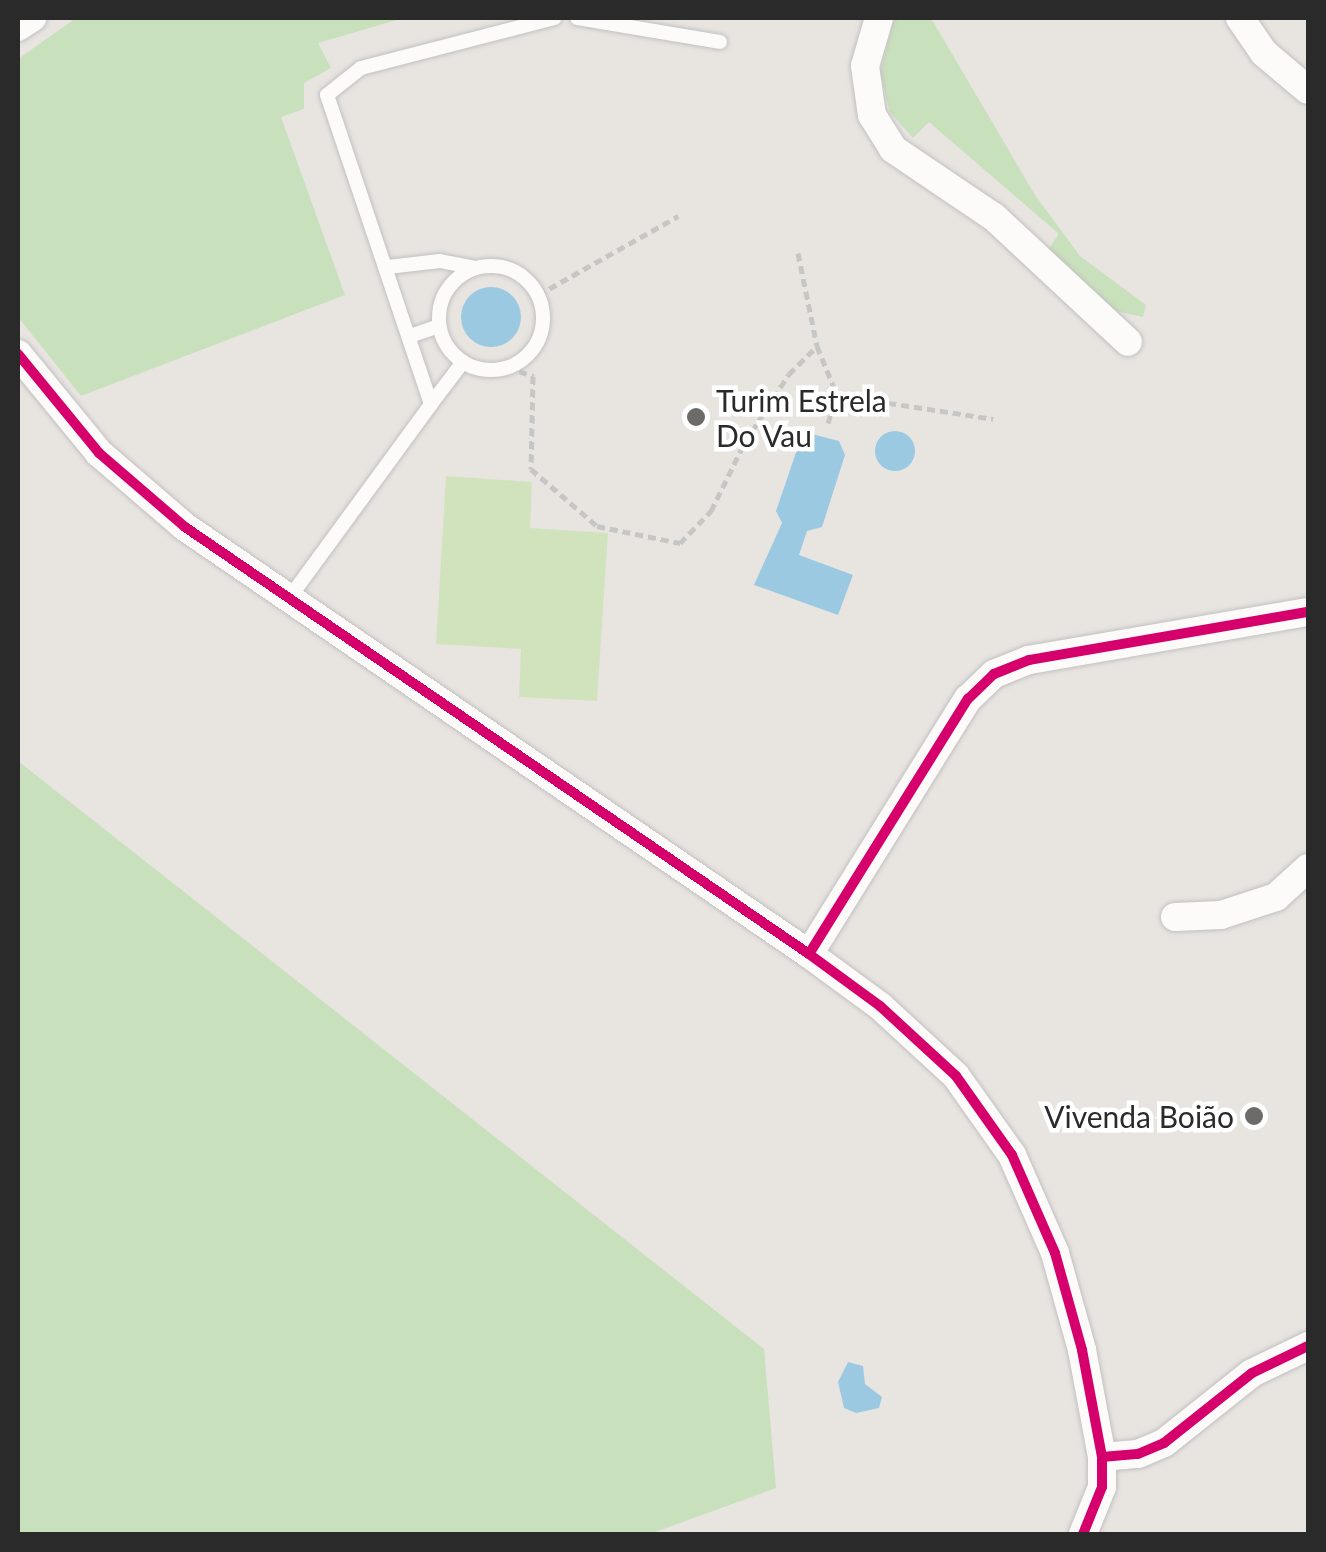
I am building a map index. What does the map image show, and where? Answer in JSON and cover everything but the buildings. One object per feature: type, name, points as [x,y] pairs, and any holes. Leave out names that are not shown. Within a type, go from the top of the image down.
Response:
[{"type":"street","points":[[18,26],[32,18]]},
{"type":"street","points":[[879,18],[865,66],[872,115],[894,148],[994,218],[1128,342]]},
{"type":"street","points":[[1240,18],[1264,52],[1308,90]]},
{"type":"street","points":[[18,354],[99,454],[185,527],[809,954],[880,1006],[956,1076],[1012,1155],[1054,1253],[1082,1350],[1102,1457],[1102,1487],[1083,1529]]},
{"type":"street","points":[[809,954],[968,699],[994,674],[1029,660],[1308,612]]},
{"type":"street","points":[[1175,918],[1221,916],[1276,897],[1308,868]]},
{"type":"street","points":[[1102,1457],[1138,1454],[1164,1443],[1252,1373],[1308,1346]]},
{"type":"lane","points":[[431,404],[327,95],[361,68],[555,18]]},
{"type":"lane","points":[[576,18],[720,42]]},
{"type":"lane","points":[[388,267],[440,261],[476,268],[505,267],[530,283],[543,310],[539,339],[531,351],[506,367],[492,370],[463,362],[444,340],[439,326],[443,297],[462,274],[476,268]]},
{"type":"lane","points":[[410,336],[439,326]]},
{"type":"lane","points":[[290,596],[463,362]]},
{"type":"path","points":[[538,295],[678,216]]},
{"type":"path","points":[[798,253],[817,346],[836,395],[828,423]]},
{"type":"path","points":[[506,367],[533,376],[532,470],[597,526],[680,542],[711,512],[745,442],[789,374],[817,346]]},
{"type":"path","points":[[836,395],[993,419]]},
{"type":"green space","points":[[76,18],[404,18],[318,43],[331,68],[304,83],[304,109],[281,117],[345,295],[81,396],[18,317],[18,59]]},
{"type":"green space","points":[[894,18],[931,18],[1035,195],[1080,256],[1146,305],[1143,317],[1115,311],[1047,251],[1059,234],[929,122],[913,138],[890,112],[880,74]]},
{"type":"green space","points":[[446,476],[532,482],[530,528],[608,533],[597,701],[519,697],[521,649],[436,644]]},
{"type":"green space","points":[[18,761],[764,1349],[776,1488],[650,1534],[18,1534]]},
{"type":"water","points":[[491,287],[512,296],[521,317],[512,338],[491,347],[470,338],[461,317],[470,296]]},
{"type":"water","points":[[895,431],[909,437],[915,451],[909,465],[895,471],[881,465],[875,451],[881,437]]},
{"type":"water","points":[[812,434],[839,441],[845,455],[822,527],[807,531],[799,555],[853,575],[838,615],[754,585],[782,523],[776,511],[801,438]]},
{"type":"water","points":[[848,1362],[863,1366],[865,1384],[882,1397],[879,1408],[856,1413],[844,1408],[838,1382]]},
{"type":"cycle path","points":[[18,354],[99,453],[185,527],[809,954],[880,1006],[956,1076],[1012,1155],[1055,1253],[1082,1350],[1102,1457],[1102,1487],[1083,1534]]},
{"type":"cycle path","points":[[809,954],[968,699],[994,674],[1029,660],[1308,612]]},
{"type":"cycle path","points":[[1102,1457],[1138,1454],[1164,1443],[1252,1373],[1308,1346]]},
{"type":"place","name":"Turim Estrela Do Vau","points":[[696,417]]},
{"type":"place","name":"Vivenda Boião","points":[[1254,1116]]}]
